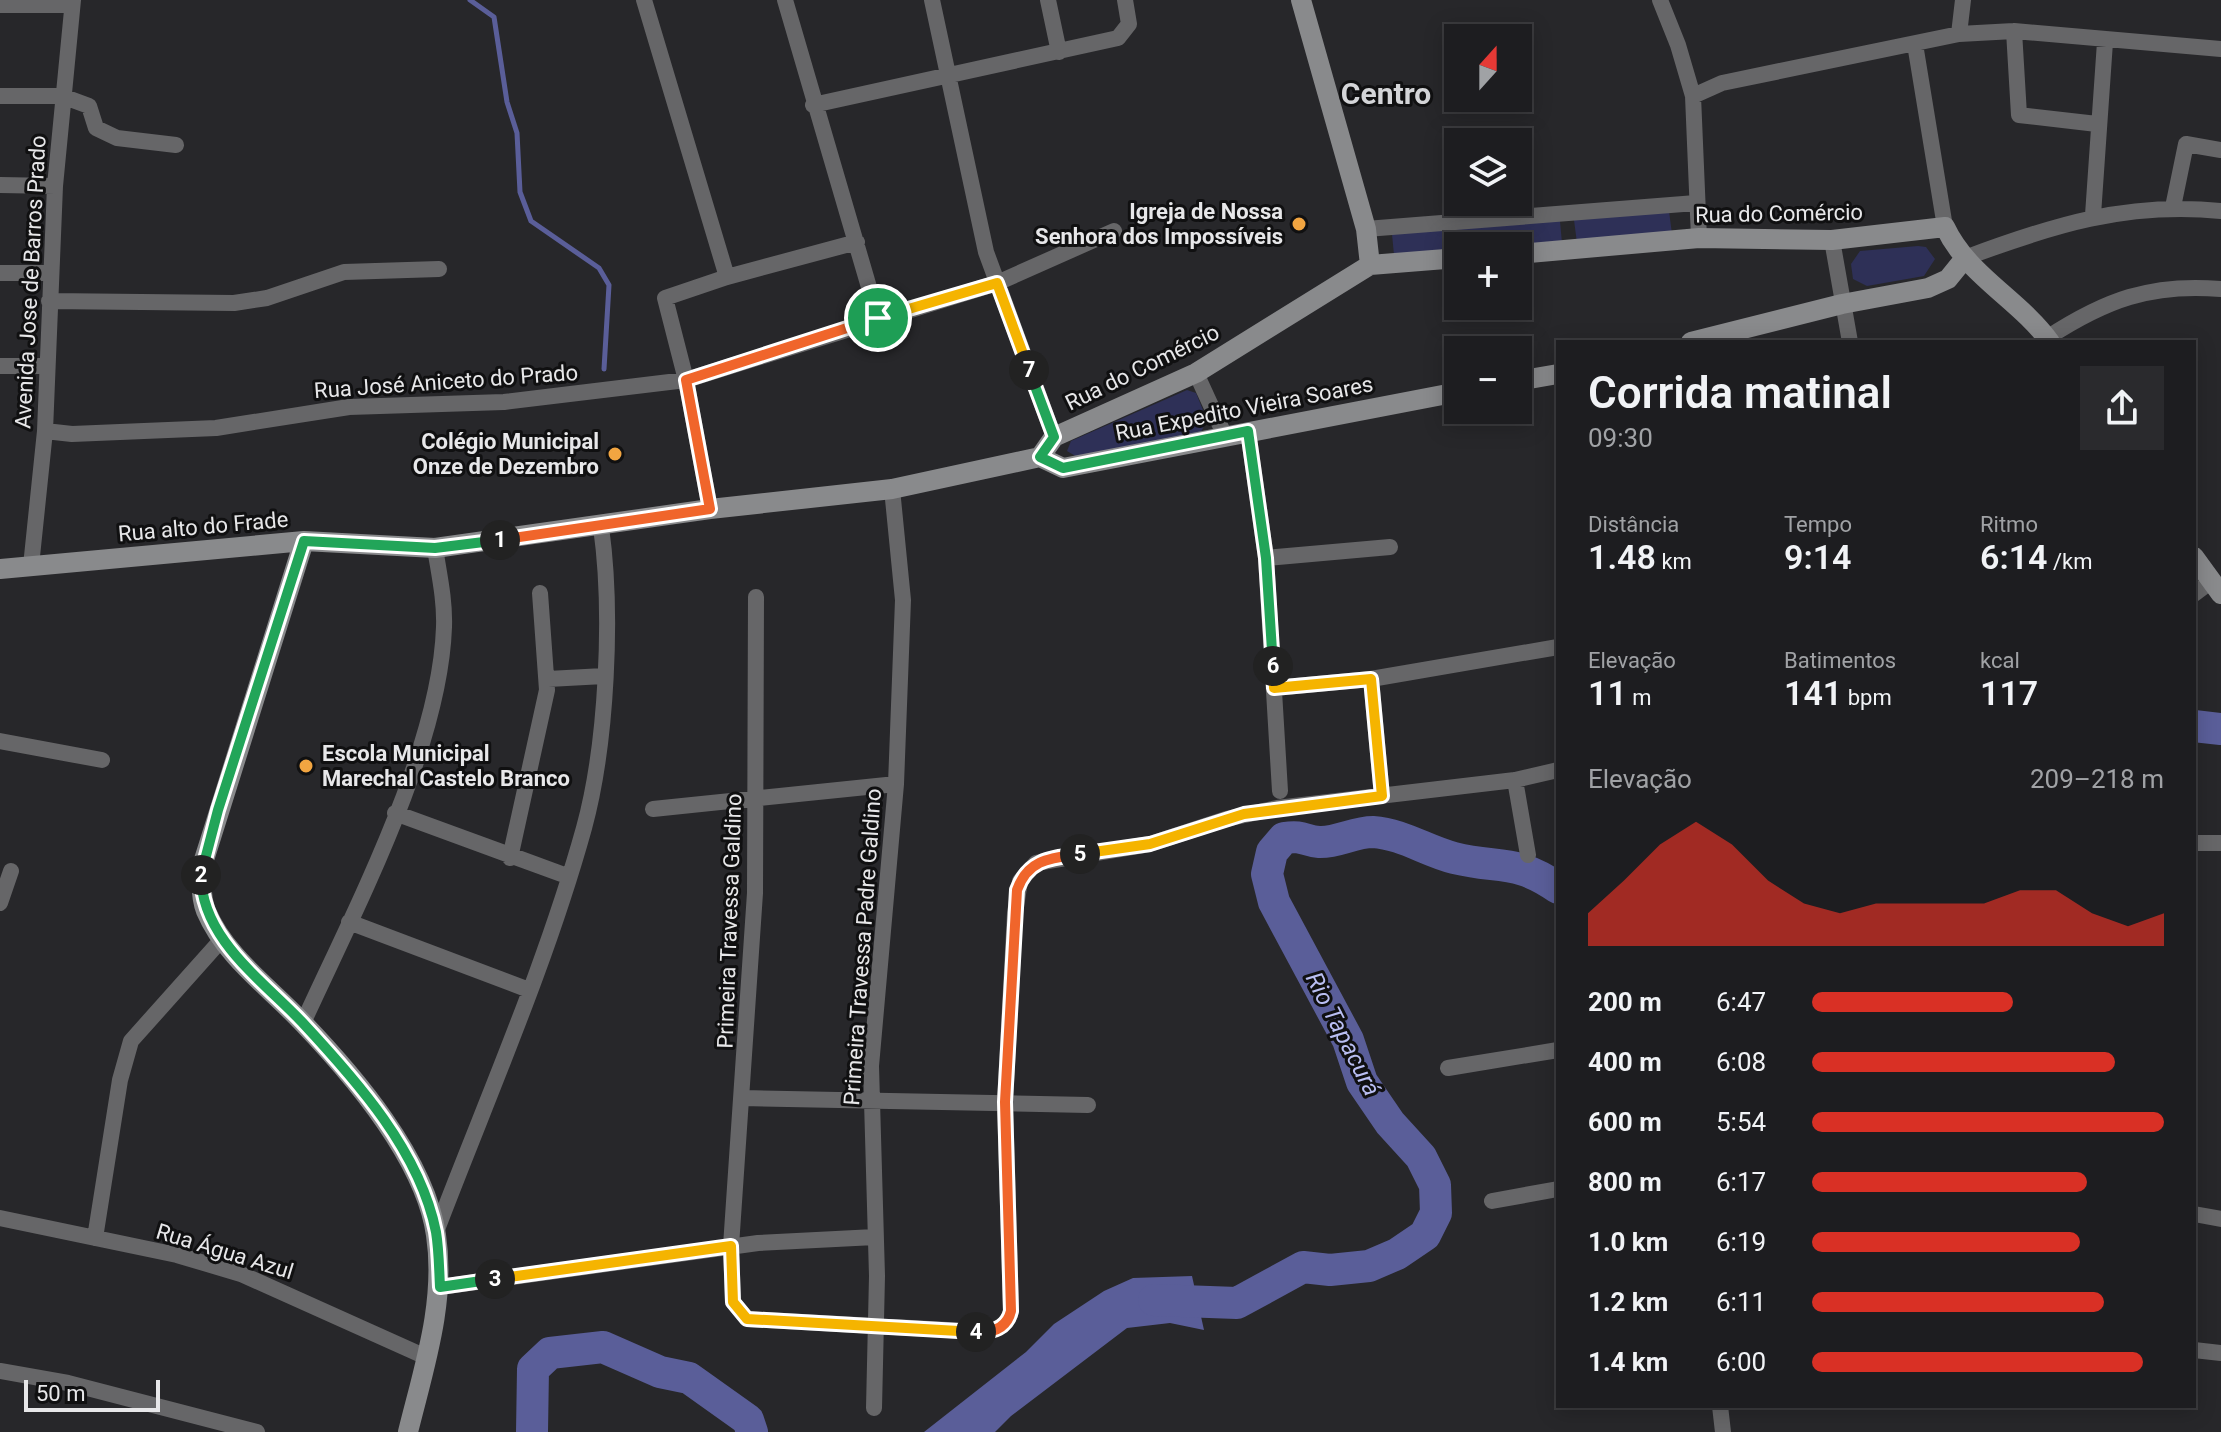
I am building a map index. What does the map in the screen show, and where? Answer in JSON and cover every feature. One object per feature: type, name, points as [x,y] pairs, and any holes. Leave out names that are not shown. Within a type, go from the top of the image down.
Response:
[{"type":"main road","points":[[1301,0],[1366,229],[1370,265]]},
{"type":"main road","points":[[1945,227],[1954,247],[1985,281],[2015,301],[2048,340]]},
{"type":"main road","name":"Rua do Comércio","points":[[1532,253],[1699,238],[1832,240],[1945,227]]},
{"type":"main road","points":[[1699,340],[1842,304],[1928,288],[1948,279],[1965,258]]},
{"type":"main road","name":"Rua do Comércio","points":[[1040,457],[1054,437],[1196,373],[1370,265],[1444,259]]},
{"type":"main road","points":[[1532,379],[1556,374]]},
{"type":"main road","name":"Rua Expedito Vieira Soares","points":[[1040,457],[1063,468],[1224,434],[1444,395]]},
{"type":"main road","points":[[601,527],[710,509],[892,489],[1040,457]]},
{"type":"main road","name":"Rua alto do Frade","points":[[0,569],[304,541],[435,548],[601,527]]},
{"type":"main road","points":[[304,541],[203,863],[202,898],[223,938],[249,970],[303,1023],[378,1112],[397,1140],[421,1188],[436,1232],[440,1287],[408,1432]]},
{"type":"main road","points":[[2196,562],[2208,590]]},
{"type":"street","points":[[644,0],[727,277]]},
{"type":"street","points":[[785,0],[813,105],[878,318]]},
{"type":"street","points":[[932,0],[979,228],[1054,437]]},
{"type":"street","points":[[1048,0],[1059,52]]},
{"type":"street","points":[[813,105],[1118,38],[1129,24],[1125,0]]},
{"type":"street","points":[[1660,0],[1693,96],[1699,238]]},
{"type":"street","points":[[1959,34],[1963,0]]},
{"type":"street","points":[[0,5],[72,3]]},
{"type":"street","name":"Avenida Jose de Barros Prado","points":[[31,566],[45,431],[55,186],[72,3]]},
{"type":"street","points":[[1693,96],[1722,83],[1959,34],[2014,31],[2105,42],[2221,49]]},
{"type":"street","points":[[2014,31],[2019,115],[2097,124]]},
{"type":"street","points":[[2093,215],[2105,42]]},
{"type":"street","points":[[1915,44],[1945,227]]},
{"type":"street","points":[[0,96],[62,96],[89,106],[96,128],[117,138],[176,145]]},
{"type":"street","points":[[2173,207],[2186,144],[2221,150]]},
{"type":"street","points":[[0,185],[55,186]]},
{"type":"street","points":[[1366,229],[1696,203]]},
{"type":"street","points":[[1965,258],[2093,215],[2173,207],[2221,211]]},
{"type":"street","name":"Rua José Aniceto do Prado","points":[[45,431],[72,434],[216,428],[349,407],[504,402],[686,380],[997,283],[1114,231]]},
{"type":"street","points":[[1832,240],[1850,340]]},
{"type":"street","points":[[710,509],[686,380],[665,298],[727,277],[857,242]]},
{"type":"street","points":[[49,301],[234,303],[267,298],[344,272],[439,269]]},
{"type":"street","points":[[0,273],[50,273]]},
{"type":"street","points":[[2048,340],[2113,300],[2190,286],[2221,289]]},
{"type":"street","points":[[0,366],[47,366]]},
{"type":"street","points":[[1196,373],[1224,434]]},
{"type":"street","points":[[1248,431],[1266,558],[1280,791]]},
{"type":"street","name":"Primeira Travessa Padre Galdino","points":[[874,1408],[876,1327],[871,1066],[896,784],[903,600],[892,489]]},
{"type":"street","points":[[436,1232],[529,990],[584,827],[598,760],[604,676],[606,563],[601,527]]},
{"type":"street","points":[[1266,558],[1390,547]]},
{"type":"street","points":[[303,1023],[395,813],[426,727],[442,649],[444,610],[435,548]]},
{"type":"street","points":[[510,858],[548,679],[540,593]]},
{"type":"street","name":"Primeira Travessa Galdino","points":[[756,597],[755,893],[731,1246],[733,1302],[747,1319],[984,1332],[1002,1326],[1011,1311],[1005,1102]]},
{"type":"street","points":[[1274,688],[1371,679],[1556,647]]},
{"type":"street","points":[[548,679],[604,676]]},
{"type":"street","points":[[1371,679],[1382,796]]},
{"type":"street","points":[[0,741],[102,760]]},
{"type":"street","points":[[1005,1102],[1016,899],[1020,881],[1030,867],[1045,859],[1150,844],[1255,812],[1515,780],[1556,770]]},
{"type":"street","points":[[1515,780],[1528,855]]},
{"type":"street","points":[[653,809],[896,784]]},
{"type":"street","points":[[395,813],[510,858],[567,876]]},
{"type":"street","points":[[2196,843],[2221,843]]},
{"type":"street","points":[[0,903],[11,871]]},
{"type":"street","points":[[349,922],[529,990]]},
{"type":"street","points":[[95,1238],[120,1080],[131,1041],[223,938]]},
{"type":"street","points":[[1448,1068],[1556,1050]]},
{"type":"street","points":[[743,1098],[1088,1105]]},
{"type":"street","points":[[1492,1201],[1556,1189]]},
{"type":"street","points":[[2196,1214],[2221,1219]]},
{"type":"street","name":"Rua Água Azul","points":[[0,1218],[177,1255],[241,1274],[426,1357]]},
{"type":"street","points":[[440,1287],[731,1246],[875,1237]]},
{"type":"street","points":[[2196,1350],[2221,1353]]},
{"type":"street","points":[[0,1371],[68,1383],[257,1432]]},
{"type":"street","points":[[1720,1408],[1723,1432]]},
{"type":"shaded area","points":[[1669,211],[1672,234],[1577,243],[1574,220]]},
{"type":"shaded area","points":[[1560,221],[1562,243],[1532,244],[1532,232],[1444,232],[1444,251],[1394,255],[1392,234]]},
{"type":"shaded area","points":[[1926,247],[1935,259],[1924,276],[1867,286],[1853,279],[1851,264],[1860,251]]},
{"type":"shaded area","points":[[1187,390],[1196,393],[1207,420],[1201,432],[1077,457],[1067,451],[1071,441]]},
{"type":"shaded area","points":[[1192,1276],[1204,1330],[1170,1323],[1127,1328],[1011,1416],[995,1432],[924,1432],[1026,1352],[1054,1324],[1104,1291],[1133,1278]]},
{"type":"waterway","points":[[470,0],[494,17],[507,102],[517,133],[520,192],[531,221],[599,268],[609,285],[604,369]]},
{"type":"waterway","name":"Rio Tapacurá","points":[[2196,726],[2221,729]]},
{"type":"waterway","name":"Rio Tapacurá","points":[[1154,1300],[1237,1303],[1303,1267],[1330,1270],[1369,1266],[1397,1254],[1425,1235],[1436,1213],[1435,1185],[1421,1157],[1390,1123],[1362,1082],[1348,1040],[1274,902],[1267,874],[1272,852],[1284,838],[1326,842],[1366,832],[1384,833],[1454,858],[1519,869],[1556,887]]},
{"type":"waterway","name":"Rio Tapacurá","points":[[532,1432],[533,1369],[550,1353],[603,1347],[660,1372],[689,1378],[748,1420],[752,1432]]},
{"type":"place","name":"Igreja de Nossa Senhora dos Impossíveis","points":[[1299,224]]},
{"type":"place","name":"Colégio Municipal Onze de Dezembro","points":[[615,454]]},
{"type":"place","name":"Escola Municipal Marechal Castelo Branco","points":[[306,766]]},
{"type":"district","name":"Centro","points":[[1386,94]]},
{"type":"route","points":[[997,283],[1054,437],[1040,457],[1063,468],[1248,431],[1266,558],[1274,688],[1371,679],[1382,796],[1244,814],[1150,844],[1045,859],[1030,867],[1017,890],[1005,1102],[1011,1311],[1007,1322],[997,1330],[984,1332],[747,1319],[736,1310],[733,1302],[731,1246],[440,1287],[436,1232],[430,1210],[397,1140],[378,1112],[303,1023],[236,955],[209,917],[202,898],[203,863],[218,810],[304,541],[435,548],[601,527],[710,509],[686,380],[878,318],[997,283]]}]
